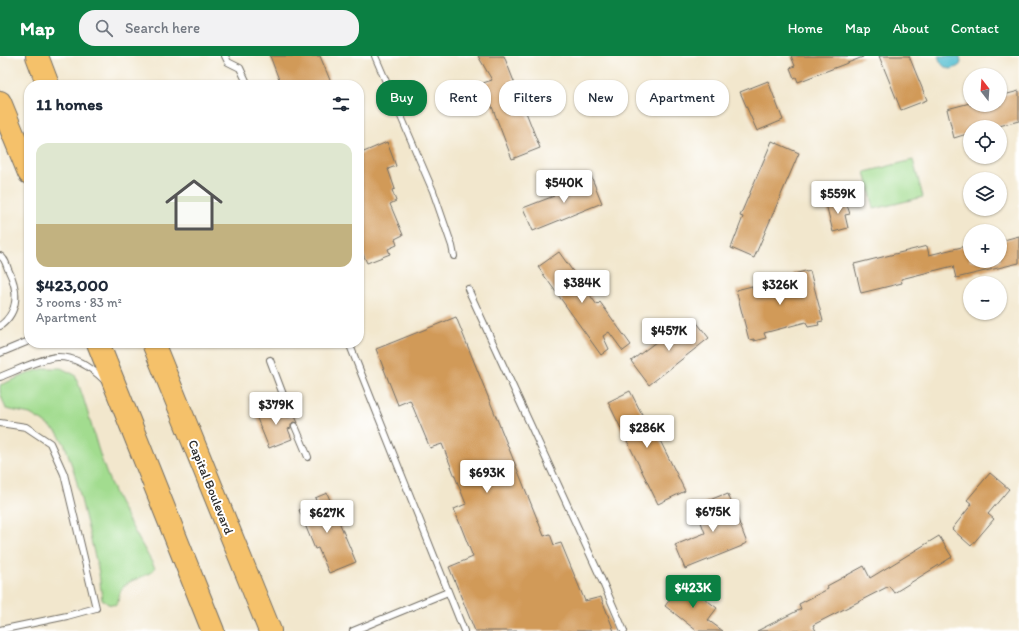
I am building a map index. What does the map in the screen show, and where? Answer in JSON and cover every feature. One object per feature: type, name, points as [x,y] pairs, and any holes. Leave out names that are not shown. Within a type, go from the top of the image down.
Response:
[{"type":"highway","points":[[37,56],[46,80]]},
{"type":"highway","points":[[0,102],[24,161]]},
{"type":"highway","points":[[100,348],[213,631]]},
{"type":"highway","name":"Capital Boulevard","points":[[156,348],[270,631]]},
{"type":"lane","points":[[225,56],[228,62],[240,68],[246,80]]},
{"type":"lane","points":[[375,56],[433,191],[454,256]]},
{"type":"lane","points":[[0,256],[3,257],[12,276],[16,292],[14,307],[8,320],[0,326]]},
{"type":"lane","points":[[468,289],[624,631]]},
{"type":"lane","points":[[0,353],[24,343]]},
{"type":"lane","points":[[351,348],[464,631]]},
{"type":"lane","points":[[0,377],[35,363],[58,357],[72,359],[86,365],[96,372],[118,393]]},
{"type":"lane","points":[[270,360],[290,413]]},
{"type":"lane","points":[[0,423],[26,427],[50,443],[64,474],[96,608],[67,616],[0,630]]},
{"type":"lane","points":[[295,426],[308,457]]},
{"type":"lane","points":[[353,631],[448,592]]},
{"type":"green space","points":[[913,160],[923,197],[874,209],[865,172]]},
{"type":"green space","points":[[47,368],[61,368],[75,375],[84,399],[102,460],[116,497],[155,568],[149,573],[125,585],[121,590],[116,605],[108,604],[102,599],[99,573],[75,475],[65,445],[57,432],[42,421],[30,414],[6,409],[0,393],[0,385],[35,371]]},
{"type":"water","points":[[938,56],[960,56],[960,65],[952,69],[946,68]]},
{"type":"building","points":[[270,56],[320,56],[330,80],[279,80]]},
{"type":"building","points":[[478,56],[504,56],[513,80],[499,80],[499,116],[527,116],[540,148],[512,159],[491,104],[492,80]]},
{"type":"building","points":[[791,56],[863,57],[798,82],[796,77],[794,78],[790,68],[795,66]]},
{"type":"building","points":[[879,56],[909,56],[927,100],[901,110]]},
{"type":"building","points":[[768,81],[783,120],[757,131],[740,92]]},
{"type":"building","points":[[1019,91],[1019,121],[1007,124],[1007,120],[963,120],[963,135],[954,138],[947,109],[963,105],[963,112],[1007,112],[1007,94]]},
{"type":"building","points":[[772,141],[799,153],[754,258],[731,248],[743,217],[740,216]]},
{"type":"building","points":[[387,142],[396,166],[388,169],[395,189],[392,190],[396,201],[390,204],[403,235],[395,239],[397,245],[388,249],[390,254],[367,263],[364,256],[364,152]]},
{"type":"building","points":[[591,176],[602,203],[533,231],[523,208],[554,196],[552,192]]},
{"type":"building","points":[[841,200],[842,203],[846,202],[850,214],[845,215],[848,228],[833,232],[826,204]]},
{"type":"building","points":[[1019,236],[1019,263],[1007,266],[1007,239]]},
{"type":"building","points":[[927,246],[929,255],[963,247],[963,268],[998,268],[956,278],[953,266],[901,279],[902,283],[861,293],[854,264]]},
{"type":"building","points":[[559,252],[597,305],[600,302],[631,345],[623,351],[609,332],[603,336],[609,349],[601,355],[538,267]]},
{"type":"building","points":[[810,271],[823,321],[818,322],[819,325],[808,327],[806,322],[764,333],[766,338],[754,341],[754,339],[749,340],[736,290],[752,286],[753,290],[795,280],[794,274]]},
{"type":"building","points":[[456,317],[544,536],[550,534],[554,545],[561,543],[585,601],[601,597],[614,631],[475,631],[449,567],[473,557],[454,509],[466,504],[442,444],[430,448],[410,400],[398,405],[376,349]]},
{"type":"building","points":[[694,319],[709,338],[649,385],[631,361],[665,335],[668,339]]},
{"type":"building","points":[[630,391],[645,420],[649,418],[685,491],[658,504],[608,402]]},
{"type":"building","points":[[279,406],[283,416],[286,415],[287,417],[291,417],[294,414],[298,423],[293,422],[291,428],[288,429],[292,439],[269,448],[256,416]]},
{"type":"building","points":[[990,473],[1009,489],[988,514],[994,519],[971,546],[952,529],[972,504],[967,500]]},
{"type":"building","points":[[327,493],[356,562],[329,573],[318,548],[315,549],[299,510],[317,503],[315,498]]},
{"type":"building","points":[[728,494],[747,543],[685,569],[675,545],[705,533],[695,506]]},
{"type":"building","points":[[939,536],[952,557],[894,593],[889,586],[813,625],[816,631],[757,631],[801,609],[799,604],[828,589],[827,586],[864,566],[870,578]]},
{"type":"building","points":[[683,582],[717,608],[708,620],[723,631],[697,631],[665,606]]}]
